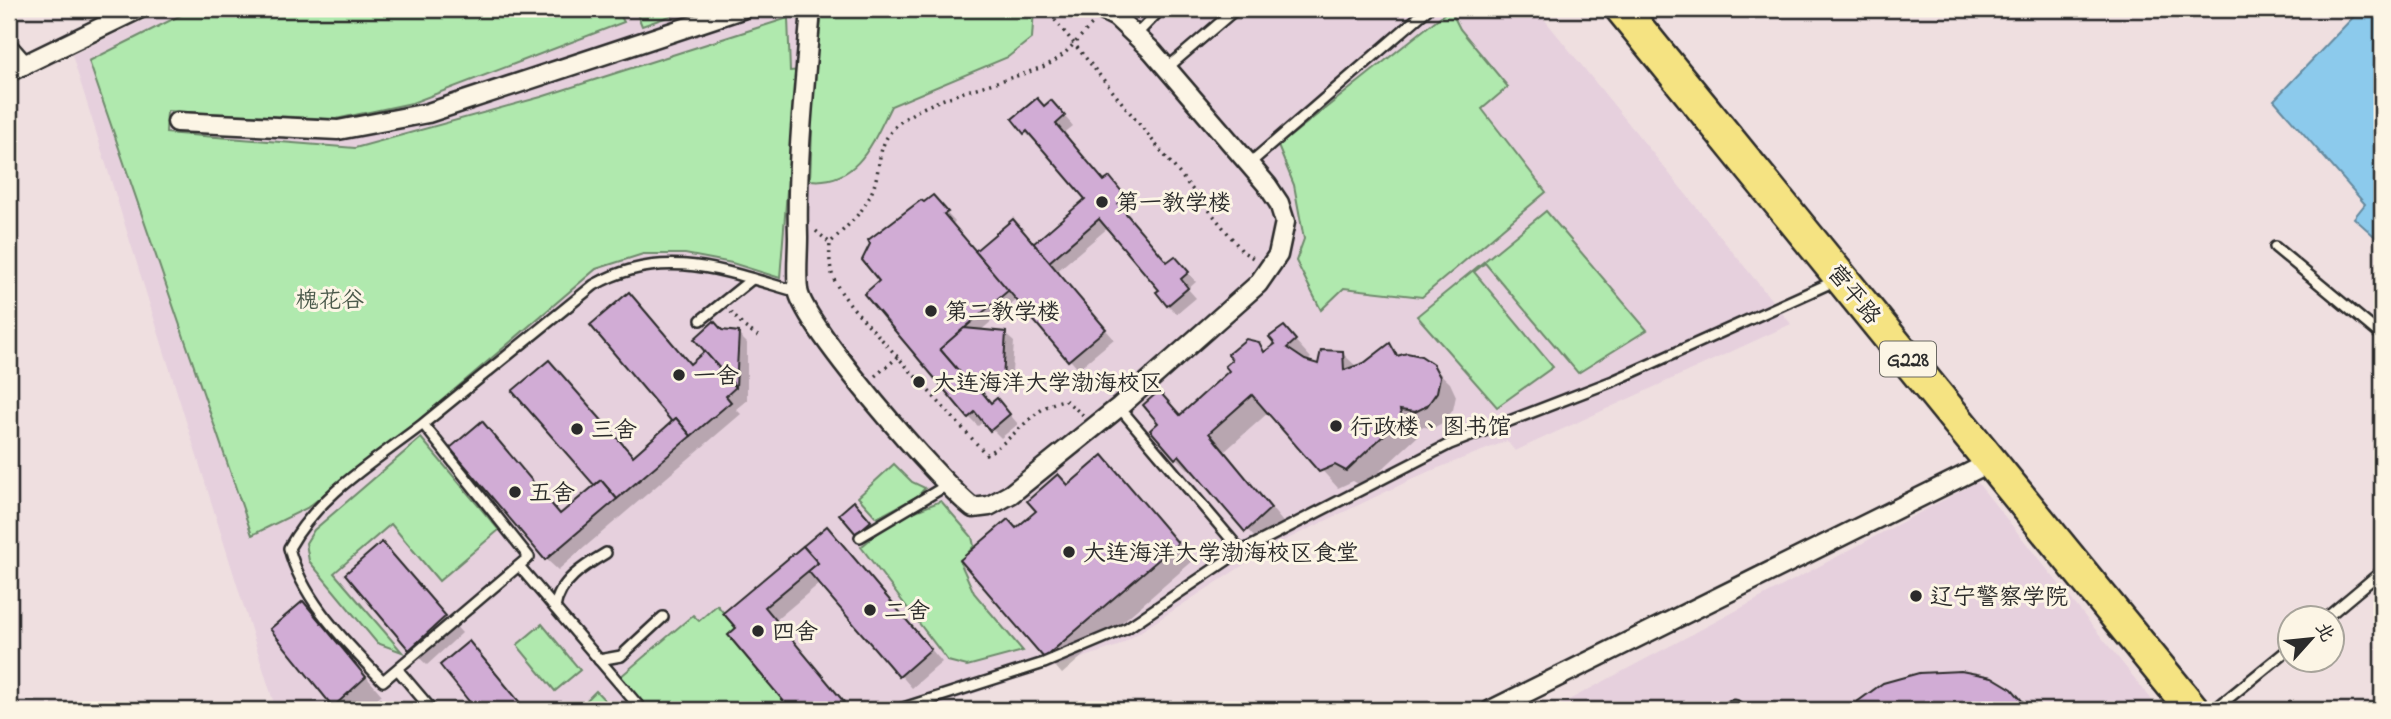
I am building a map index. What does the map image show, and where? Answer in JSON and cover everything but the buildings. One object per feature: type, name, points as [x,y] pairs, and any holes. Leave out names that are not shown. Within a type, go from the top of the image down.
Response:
[{"type":"highway","name":"营平路","points":[[1622,9],[2193,710]]},
{"type":"street","points":[[9,48],[16,68],[114,14],[139,9]]},
{"type":"street","points":[[177,122],[338,130],[428,113],[742,9]]},
{"type":"street","points":[[811,9],[797,205],[798,292],[832,348],[947,485],[973,508],[989,506],[1011,494],[1119,407],[1250,292],[1278,255],[1286,222],[1279,203],[1250,163],[1167,68],[1136,35],[1108,13]]},
{"type":"street","points":[[1491,710],[1991,462]]},
{"type":"lane","points":[[1136,35],[1161,9]]},
{"type":"lane","points":[[1167,68],[1236,9]]},
{"type":"lane","points":[[1250,163],[1428,9]]},
{"type":"lane","points":[[2276,247],[2382,336]]},
{"type":"lane","points":[[423,424],[529,557],[383,681],[310,597],[295,572],[289,548],[303,523],[319,505],[594,285],[616,272],[659,262],[696,266],[798,292]]},
{"type":"lane","points":[[897,710],[1044,663],[1127,628],[1241,551],[1450,444],[1613,381],[1842,278]]},
{"type":"lane","points":[[701,320],[752,279]]},
{"type":"lane","points":[[1119,407],[1241,551]]},
{"type":"lane","points":[[860,537],[895,513],[947,485]]},
{"type":"lane","points":[[555,608],[556,596],[564,585],[606,553]]},
{"type":"lane","points":[[519,566],[642,710]]},
{"type":"lane","points":[[2343,604],[2382,571]]},
{"type":"lane","points":[[599,660],[621,656],[663,617]]},
{"type":"lane","points":[[2214,710],[2276,659]]},
{"type":"lane","points":[[398,670],[432,710]]},
{"type":"path","points":[[1046,9],[1243,252],[1270,267]]},
{"type":"path","points":[[1094,427],[1065,400],[1052,402],[1004,446],[986,454],[837,288],[829,269],[830,243],[862,210],[872,192],[883,141],[899,123],[943,101],[1048,64],[1077,44],[1084,32],[1108,13]]},
{"type":"path","points":[[723,303],[743,326],[758,336]]},
{"type":"path","points":[[863,386],[898,357]]},
{"type":"shaded area","name":"大连海洋大学渤海校区","points":[[167,9],[1536,9],[1791,324],[1515,451],[1507,441],[1423,474],[1273,546],[1118,646],[924,710],[276,710],[72,55]]},
{"type":"shaded area","name":"辽宁警察学院","points":[[1977,482],[2160,710],[1550,710]]},
{"type":"green space","name":"槐花谷","points":[[193,9],[617,9],[624,22],[412,103],[336,119],[167,111],[166,133],[355,148],[541,97],[788,18],[790,71],[814,69],[823,9],[1034,9],[1032,38],[1008,57],[891,106],[862,158],[840,176],[827,180],[810,180],[812,132],[791,141],[780,278],[732,263],[685,254],[643,254],[596,269],[406,431],[307,508],[252,535],[89,61]]},
{"type":"green space","points":[[635,9],[690,9],[642,26]]},
{"type":"green space","points":[[1450,9],[1460,29],[1508,87],[1482,109],[1546,192],[1422,297],[1344,288],[1321,310],[1296,261],[1304,239],[1294,185],[1278,146]]},
{"type":"green space","points":[[1546,211],[1647,330],[1578,373],[1485,263],[1474,272],[1553,367],[1497,407],[1417,316]]},
{"type":"green space","points":[[421,438],[499,530],[439,581],[391,524],[334,573],[402,652],[377,643],[309,561],[306,543],[314,530]]},
{"type":"green space","points":[[894,464],[912,482],[925,488],[918,496],[877,518],[858,497]]},
{"type":"green space","points":[[941,501],[972,537],[974,546],[960,562],[974,593],[1023,651],[967,666],[948,661],[861,547],[893,520]]},
{"type":"green space","points":[[717,605],[736,628],[728,635],[791,710],[649,710],[620,677],[693,615],[699,621]]},
{"type":"green space","points":[[542,624],[580,670],[555,691],[517,645]]},
{"type":"green space","points":[[596,691],[614,710],[577,710]]},
{"type":"water","points":[[2361,9],[2382,9],[2382,243],[2354,218],[2365,204],[2274,100]]},
{"type":"place","name":"第一教学楼","points":[[1102,202]]},
{"type":"place","name":"第二教学楼","points":[[931,311]]},
{"type":"place","name":"一舍","points":[[679,375]]},
{"type":"place","name":"大连海洋大学渤海校区","points":[[919,382]]},
{"type":"place","name":"行政楼、图书馆","points":[[1336,426]]},
{"type":"place","name":"三舍","points":[[577,429]]},
{"type":"place","name":"五舍","points":[[515,492]]},
{"type":"place","name":"大连海洋大学渤海校区食堂","points":[[1069,552]]},
{"type":"place","name":"辽宁警察学院","points":[[1916,596]]},
{"type":"place","name":"二舍","points":[[870,610]]},
{"type":"place","name":"四舍","points":[[758,631]]}]
